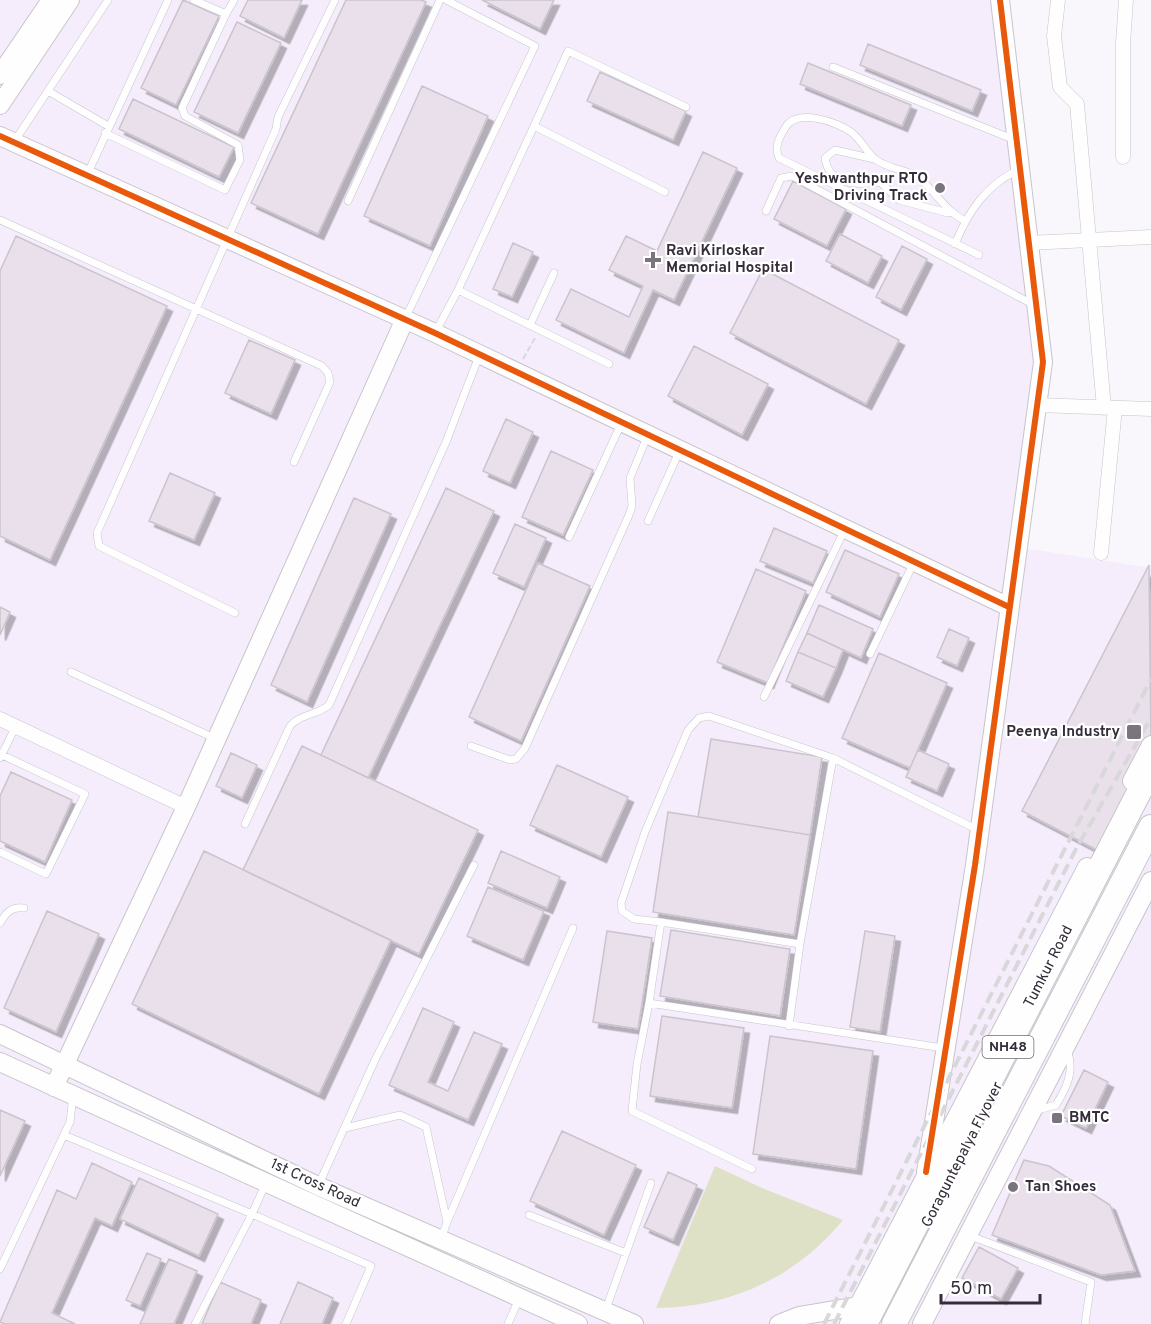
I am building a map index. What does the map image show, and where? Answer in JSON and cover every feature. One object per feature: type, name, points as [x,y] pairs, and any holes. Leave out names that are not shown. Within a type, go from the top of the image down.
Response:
[{"type":"highway","name":"Tumkur Road","points":[[862,1315],[1151,769]]},
{"type":"highway","name":"Goraguntepalya Flyover","points":[[876,1324],[1151,795]]},
{"type":"highway","name":"Goraguntepalya Flyover","points":[[894,1324],[1151,827]]},
{"type":"highway","name":"NH48","points":[[913,1324],[1151,860]]},
{"type":"street","points":[[0,75],[51,0]]},
{"type":"street","points":[[0,105],[70,0]]},
{"type":"street","points":[[926,1172],[980,831],[1043,362],[1018,170],[1000,0]]},
{"type":"street","points":[[1058,0],[1054,36],[1060,87],[1077,104],[1088,240],[1109,408],[1101,553]]},
{"type":"street","points":[[1123,158],[1123,43],[1126,0]]},
{"type":"street","points":[[7,139],[480,354],[1009,607]]},
{"type":"street","points":[[1028,243],[1151,237]]},
{"type":"street","points":[[54,1087],[186,807],[405,319]]},
{"type":"street","points":[[1037,405],[1151,409]]},
{"type":"street","points":[[0,718],[186,807]]},
{"type":"street","points":[[849,1324],[862,1315],[926,1172],[1151,746]]},
{"type":"street","points":[[922,1324],[1065,1045],[1144,910],[1151,881]]},
{"type":"street","name":"1st Cross Road","points":[[0,1034],[64,1064],[314,1194],[578,1324]]},
{"type":"street","name":"1st Cross Road","points":[[0,1062],[266,1182],[314,1194],[440,1241],[634,1324]]},
{"type":"street","points":[[779,1324],[799,1316],[862,1315]]},
{"type":"lane","points":[[7,139],[48,91],[108,0]]},
{"type":"lane","points":[[87,175],[168,0]]},
{"type":"lane","points":[[194,0],[226,15]]},
{"type":"lane","points":[[48,91],[107,129],[225,190],[240,160],[238,145],[185,116],[182,108],[234,0]]},
{"type":"lane","points":[[235,613],[99,546],[97,533],[226,237],[276,129],[278,117],[335,0]]},
{"type":"lane","points":[[348,201],[440,0]]},
{"type":"lane","points":[[405,319],[535,46],[446,0]]},
{"type":"lane","points":[[435,333],[458,290],[568,51],[686,107]]},
{"type":"lane","points":[[833,67],[1015,140]]},
{"type":"lane","points":[[874,159],[864,143],[850,131],[834,123],[804,117],[788,122],[778,140],[776,151],[779,158],[979,255]]},
{"type":"lane","points":[[534,126],[666,192]]},
{"type":"lane","points":[[951,213],[916,176],[874,159],[835,150],[825,158],[826,165],[834,176],[848,183],[858,185],[880,182],[899,200],[951,213],[965,221]]},
{"type":"lane","points":[[955,244],[965,221],[982,195],[1003,177],[1018,170]]},
{"type":"lane","points":[[765,211],[782,178],[792,176],[1037,306]]},
{"type":"lane","points":[[0,220],[195,311],[322,366],[328,373],[330,382],[294,462]]},
{"type":"lane","points":[[530,325],[555,273]]},
{"type":"lane","points":[[458,290],[609,364]]},
{"type":"lane","points":[[245,824],[290,726],[303,715],[323,710],[328,705],[437,463],[480,354]]},
{"type":"lane","points":[[569,537],[622,422]]},
{"type":"lane","points":[[471,746],[510,760],[516,759],[525,748],[629,515],[632,506],[630,478],[648,434]]},
{"type":"lane","points":[[648,521],[680,450]]},
{"type":"lane","points":[[764,696],[845,528]]},
{"type":"lane","points":[[870,654],[914,562]]},
{"type":"lane","points":[[71,672],[216,740]]},
{"type":"lane","points":[[800,944],[634,919],[622,911],[621,903],[645,832],[688,730],[699,718],[709,716],[833,758],[980,831]]},
{"type":"lane","points":[[0,852],[46,874],[85,794],[1,756],[16,726]]},
{"type":"lane","points":[[789,1026],[800,944],[833,758]]},
{"type":"lane","points":[[314,1194],[375,1060],[474,865]]},
{"type":"lane","points":[[0,923],[9,910],[17,907],[24,908]]},
{"type":"lane","points":[[661,922],[637,1064],[632,1111],[752,1169]]},
{"type":"lane","points":[[440,1241],[573,928]]},
{"type":"lane","points":[[649,1003],[946,1048]]},
{"type":"lane","points":[[1,1266],[70,1122],[73,1095]]},
{"type":"lane","points":[[345,1128],[400,1115],[426,1127],[447,1222]]},
{"type":"lane","points":[[64,1135],[371,1266],[346,1324]]},
{"type":"lane","points":[[195,1324],[266,1182]]},
{"type":"lane","points":[[605,1311],[651,1182]]},
{"type":"lane","points":[[529,1215],[626,1253]]},
{"type":"lane","points":[[968,1235],[1091,1282],[1085,1324]]},
{"type":"lane","points":[[508,1324],[520,1297]]},
{"type":"path","points":[[525,356],[538,330]]},
{"type":"shaded area","points":[[0,0],[1008,0],[1037,351],[1012,546],[1151,568],[1151,1324],[0,1324]]},
{"type":"green space","points":[[715,1166],[762,1188],[843,1220],[804,1258],[783,1273],[760,1285],[710,1302],[656,1308]]},
{"type":"building","points":[[183,0],[219,16],[176,105],[141,88]]},
{"type":"building","points":[[248,0],[302,0],[284,38],[240,16]]},
{"type":"building","points":[[346,0],[421,0],[426,2],[318,234],[251,203]]},
{"type":"building","points":[[482,0],[554,0],[540,29]]},
{"type":"building","points":[[237,22],[281,43],[238,133],[194,112]]},
{"type":"building","points":[[868,44],[981,90],[972,111],[860,65]]},
{"type":"building","points":[[808,63],[911,105],[902,126],[800,84]]},
{"type":"building","points":[[600,72],[686,111],[673,140],[587,101]]},
{"type":"building","points":[[422,86],[488,116],[430,246],[364,216]]},
{"type":"building","points":[[133,99],[234,147],[219,177],[119,129]]},
{"type":"building","name":"Ravi Kirloskar Memorial Hospital","points":[[703,152],[737,168],[674,300],[653,290],[624,353],[556,320],[571,289],[629,317],[643,286],[609,270],[626,236],[657,251]]},
{"type":"building","points":[[793,181],[846,209],[827,246],[774,219]]},
{"type":"building","points":[[840,234],[882,256],[868,283],[826,261]]},
{"type":"building","points":[[16,236],[167,306],[50,560],[0,536],[0,271]]},
{"type":"building","points":[[513,243],[533,252],[512,297],[493,289]]},
{"type":"building","points":[[902,246],[927,259],[901,310],[876,297]]},
{"type":"building","points":[[763,269],[899,340],[866,404],[730,333]]},
{"type":"building","points":[[249,340],[295,360],[271,414],[225,393]]},
{"type":"building","points":[[694,346],[768,384],[742,435],[668,396]]},
{"type":"building","points":[[506,419],[533,432],[510,483],[483,471]]},
{"type":"building","points":[[551,451],[593,470],[563,535],[522,517]]},
{"type":"building","points":[[170,473],[215,493],[194,540],[149,521]]},
{"type":"building","points":[[446,488],[494,511],[368,778],[321,755]]},
{"type":"building","points":[[354,498],[391,514],[307,702],[271,685]]},
{"type":"building","points":[[515,524],[546,538],[524,587],[493,573]]},
{"type":"building","points":[[774,528],[827,551],[813,583],[760,561]]},
{"type":"building","points":[[845,550],[899,574],[880,617],[826,592]]},
{"type":"building","points":[[538,563],[590,586],[521,741],[469,717]]},
{"type":"building","points":[[1149,565],[1151,745],[1097,850],[1022,811]]},
{"type":"building","points":[[756,569],[806,591],[768,683],[717,662]]},
{"type":"building","points":[[819,605],[873,629],[861,658],[807,633]]},
{"type":"building","points":[[0,607],[10,612],[0,635]]},
{"type":"building","points":[[949,629],[969,638],[957,666],[937,657]]},
{"type":"building","points":[[807,633],[843,650],[836,668],[798,652]]},
{"type":"building","points":[[798,652],[836,668],[823,697],[786,681]]},
{"type":"building","points":[[879,653],[947,683],[910,768],[842,738]]},
{"type":"building","points":[[711,739],[822,757],[810,835],[698,817]]},
{"type":"building","points":[[302,746],[478,830],[419,954],[243,870]]},
{"type":"building","points":[[918,750],[949,764],[937,791],[906,777]]},
{"type":"building","points":[[231,753],[257,765],[242,798],[216,786]]},
{"type":"building","points":[[557,765],[628,797],[601,857],[530,825]]},
{"type":"building","points":[[11,772],[72,800],[45,862],[0,841],[0,796]]},
{"type":"building","points":[[668,812],[810,835],[794,935],[653,912]]},
{"type":"building","points":[[204,851],[391,940],[319,1094],[132,1004]]},
{"type":"building","points":[[501,851],[560,877],[547,908],[488,883]]},
{"type":"building","points":[[488,887],[544,911],[523,960],[467,936]]},
{"type":"building","points":[[47,911],[99,934],[56,1032],[4,1008]]},
{"type":"building","points":[[671,930],[790,949],[780,1016],[660,996]]},
{"type":"building","points":[[607,931],[652,938],[638,1029],[593,1022]]},
{"type":"building","points":[[865,931],[895,936],[880,1032],[850,1027]]},
{"type":"building","points":[[423,1008],[454,1022],[428,1082],[448,1091],[474,1032],[502,1044],[468,1120],[389,1085]]},
{"type":"building","points":[[662,1016],[744,1028],[732,1108],[650,1096]]},
{"type":"building","points":[[770,1036],[873,1051],[856,1169],[753,1154]]},
{"type":"building","points":[[1084,1070],[1108,1082],[1086,1128],[1061,1116]]},
{"type":"building","points":[[0,1110],[25,1121],[0,1176]]},
{"type":"building","points":[[562,1131],[636,1165],[604,1235],[530,1201]]},
{"type":"building","points":[[1024,1160],[1049,1166],[1110,1205],[1135,1271],[1101,1275],[992,1235]]},
{"type":"building","points":[[92,1163],[132,1182],[112,1226],[95,1218],[52,1313],[75,1324],[5,1324],[0,1322],[57,1190],[76,1199]]},
{"type":"building","points":[[668,1172],[697,1185],[673,1240],[644,1227]]},
{"type":"building","points":[[139,1178],[218,1214],[199,1256],[120,1219]]},
{"type":"building","points":[[979,1247],[1018,1268],[1001,1299],[962,1278]]},
{"type":"building","points":[[147,1253],[161,1259],[140,1306],[126,1300]]},
{"type":"building","points":[[169,1259],[197,1271],[174,1324],[140,1324]]},
{"type":"building","points":[[220,1282],[261,1300],[251,1324],[202,1324]]},
{"type":"building","points":[[298,1282],[333,1298],[322,1324],[280,1324]]},
{"type":"railway","points":[[824,1324],[1151,679]]},
{"type":"railway","points":[[834,1324],[1077,847],[1151,718]]},
{"type":"cycle path","points":[[926,1172],[975,865],[1043,362],[1000,0]]},
{"type":"cycle path","points":[[0,136],[435,333],[1009,607]]},
{"type":"place","name":"Yeshwanthpur RTO Driving Track","points":[[940,188]]},
{"type":"place","name":"Ravi Kirloskar Memorial Hospital","points":[[653,260]]},
{"type":"place","name":"Peenya Industry","points":[[1134,732]]},
{"type":"place","name":"BMTC","points":[[1057,1118]]},
{"type":"place","name":"Tan Shoes","points":[[1013,1187]]}]
